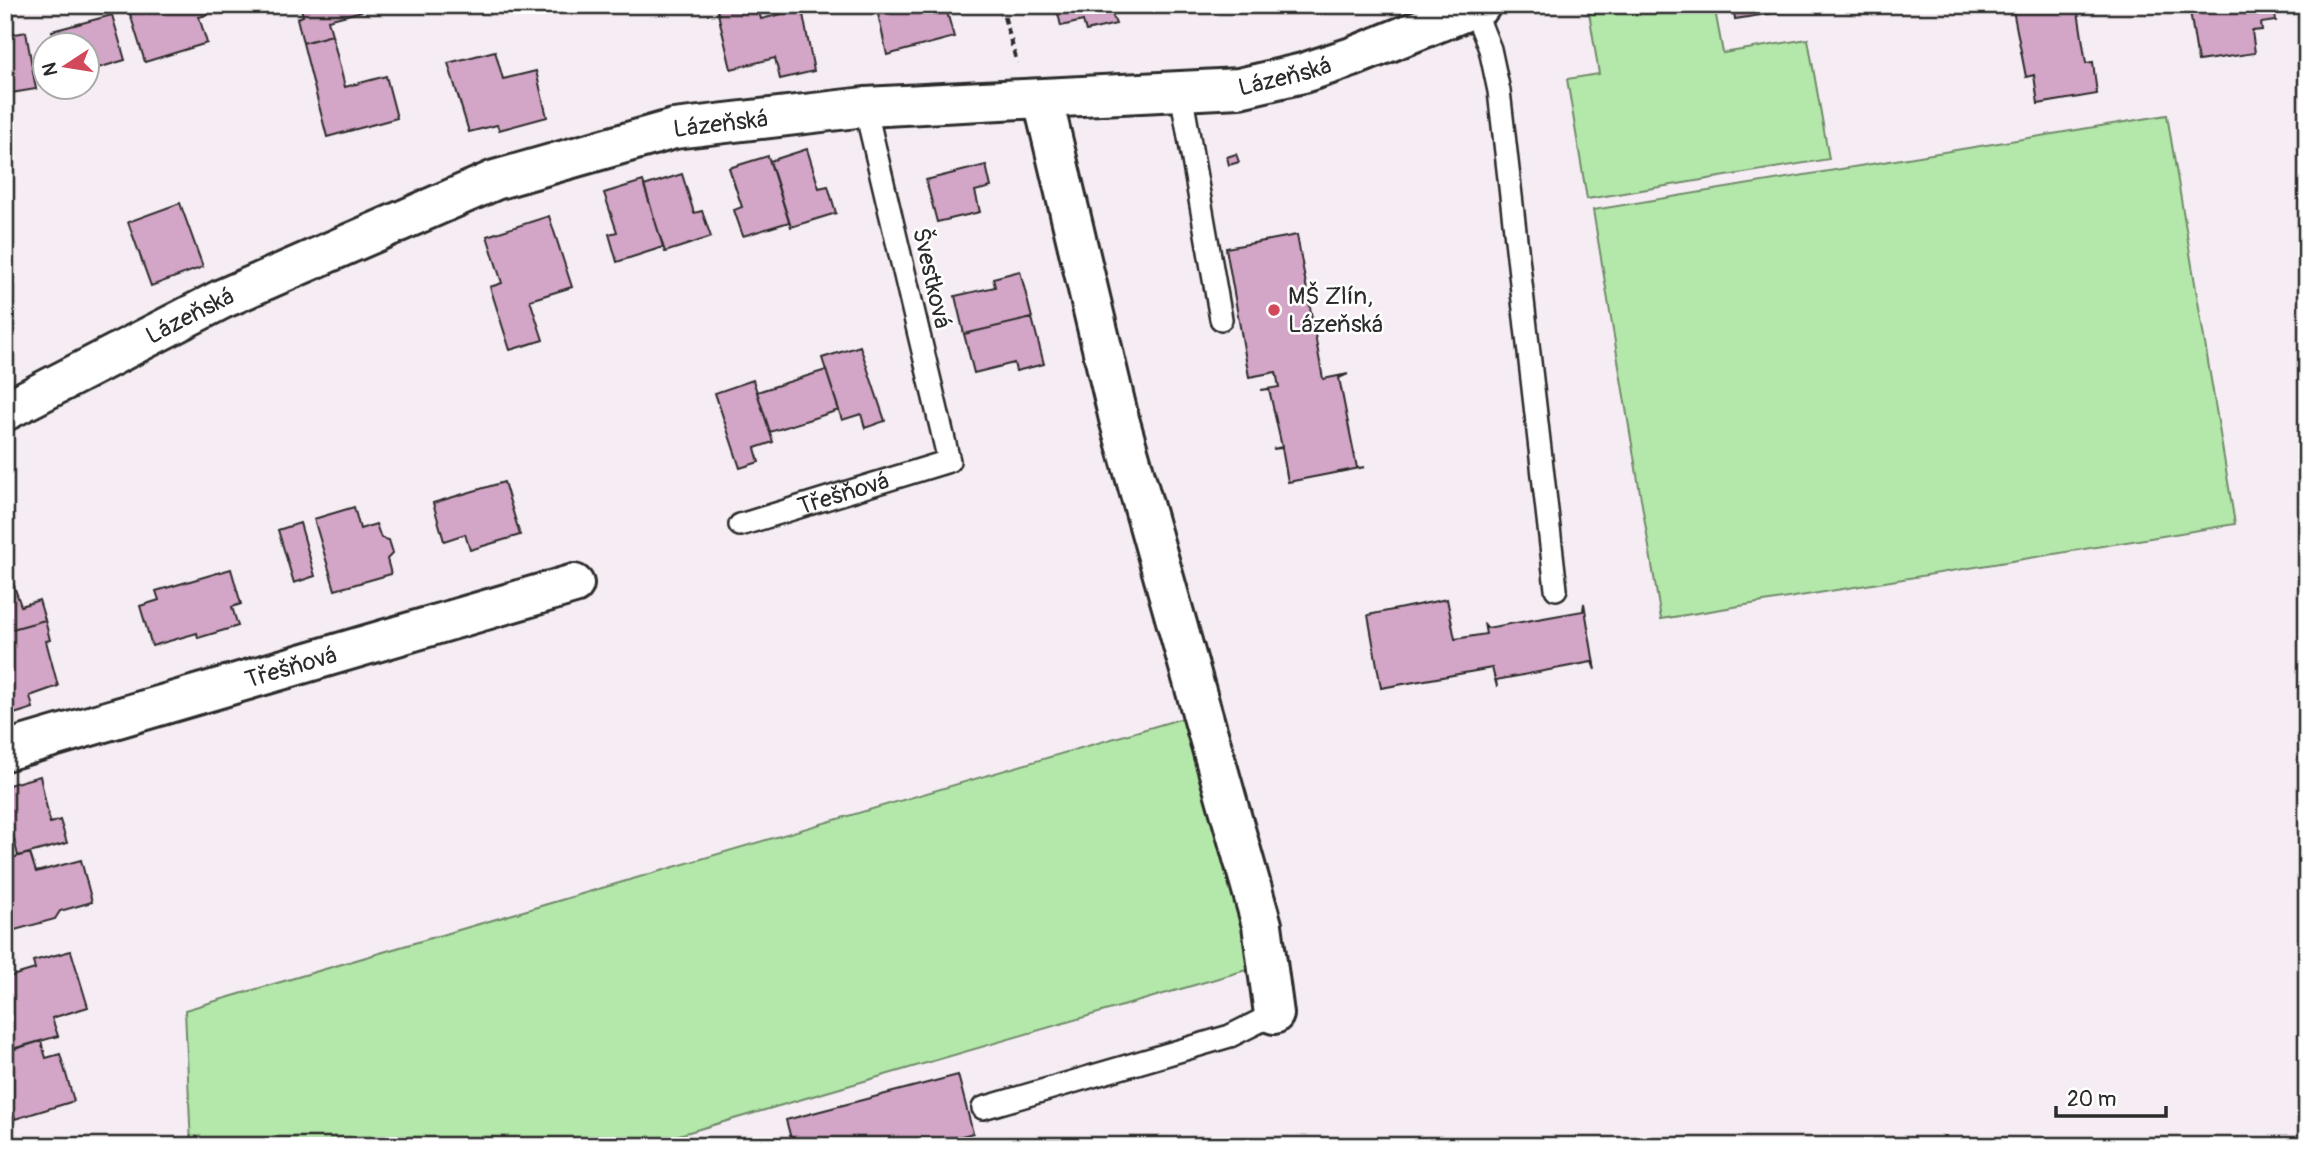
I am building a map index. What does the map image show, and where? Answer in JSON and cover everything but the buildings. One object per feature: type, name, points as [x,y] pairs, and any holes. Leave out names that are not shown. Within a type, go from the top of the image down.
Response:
[{"type":"street","name":"Lázeňská","points":[[5,411],[222,299],[495,180],[674,129],[865,107],[1239,88],[1303,73],[1477,7]]},
{"type":"street","points":[[1035,100],[1119,419],[1262,925],[1275,1014]]},
{"type":"street","name":"Třešňová","points":[[5,751],[574,584]]},
{"type":"lane","points":[[1477,7],[1499,91],[1556,589]]},
{"type":"lane","points":[[1181,92],[1221,319]]},
{"type":"lane","name":"Švestková","points":[[865,107],[948,461]]},
{"type":"lane","name":"Třešňová","points":[[740,526],[948,461]]},
{"type":"lane","points":[[983,1108],[1230,1036],[1275,1014]]},
{"type":"path","points":[[1001,5],[1035,100]]},
{"type":"green space","points":[[1714,5],[1723,53],[1808,39],[1829,159],[1587,199],[1567,79],[1599,74],[1588,6]]},
{"type":"green space","points":[[2167,115],[2235,524],[1661,619],[1593,210]]},
{"type":"green space","points":[[1190,716],[1253,968],[641,1146],[191,1146],[185,1010]]},
{"type":"place","name":"MŠ Zlín, Lázeňská","points":[[1274,310]]}]
